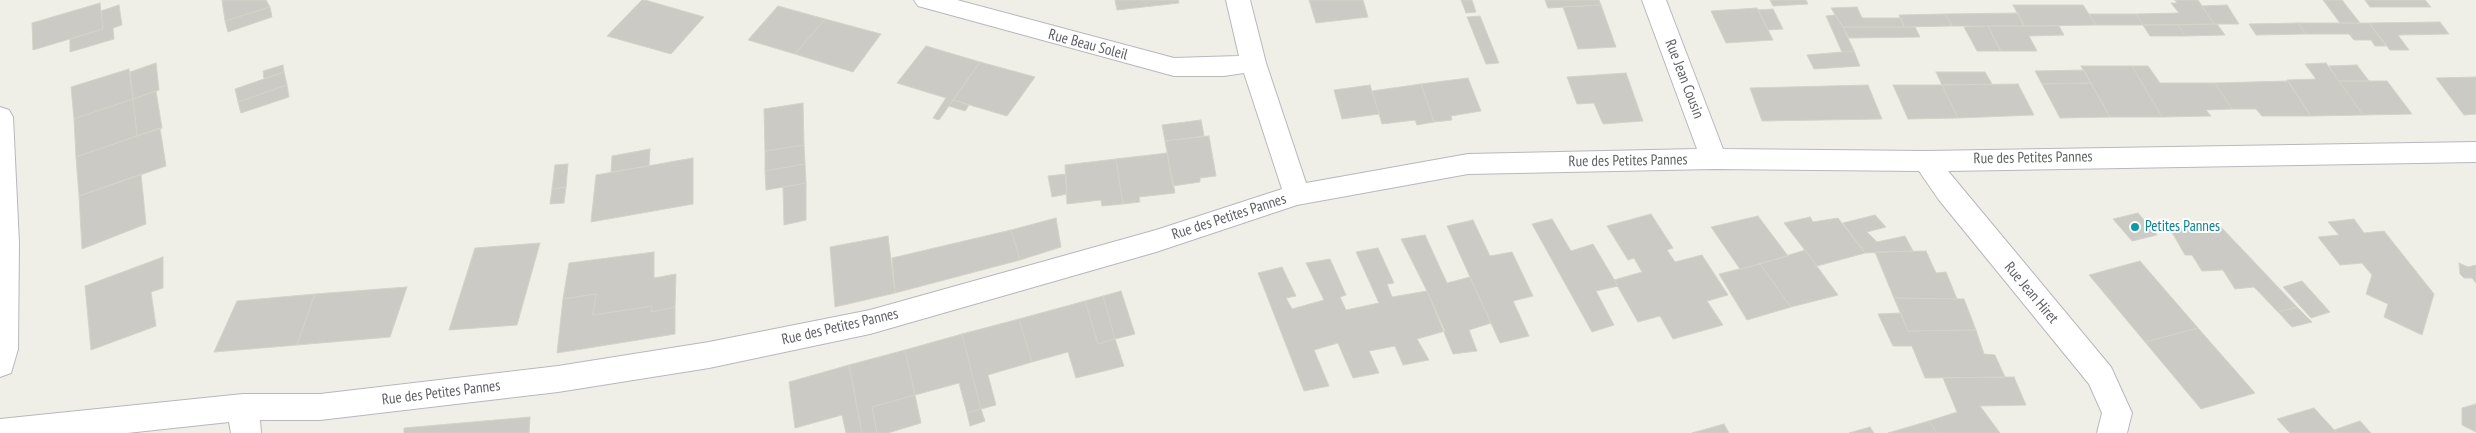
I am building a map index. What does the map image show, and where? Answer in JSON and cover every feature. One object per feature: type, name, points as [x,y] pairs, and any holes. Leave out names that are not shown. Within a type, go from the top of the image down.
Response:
[{"type":"street","name":"Rue Beau Soleil","points":[[926,0],[1174,67],[1224,67],[1253,63]]},
{"type":"street","points":[[1238,0],[1253,63],[1297,194]]},
{"type":"street","name":"Rue Jean Cousin","points":[[1654,0],[1714,159]]},
{"type":"street","points":[[0,117],[5,243],[3,349],[0,364]]},
{"type":"street","name":"Rue des Petites Pannes","points":[[0,433],[147,416],[245,420],[320,407],[558,379],[709,355],[860,324],[1156,241],[1297,194],[1468,164],[1714,159],[1926,161],[2476,152]]},
{"type":"street","name":"Rue Jean Hiret","points":[[1926,161],[1949,193],[2100,376],[2117,413],[2112,433]]},
{"type":"building","points":[[222,0],[266,0],[270,7],[225,21]]},
{"type":"building","points":[[642,0],[704,17],[671,54],[607,36]]},
{"type":"building","points":[[1115,0],[1178,0],[1179,3],[1117,10]]},
{"type":"building","points":[[1309,0],[1363,0],[1368,17],[1316,23]]},
{"type":"building","points":[[1461,0],[1472,0],[1476,12],[1466,13]]},
{"type":"building","points":[[1545,0],[1599,0],[1601,5],[1548,8]]},
{"type":"building","points":[[1770,0],[1806,0],[1808,4],[1773,6]]},
{"type":"building","points":[[2175,0],[2198,0],[2214,24],[2143,25],[2136,14],[2179,13],[2171,3],[2177,3]]},
{"type":"building","points":[[2323,0],[2342,0],[2360,23],[2340,23]]},
{"type":"building","points":[[2365,0],[2425,0],[2431,7],[2370,7]]},
{"type":"building","points":[[100,3],[103,29],[33,50],[32,23]]},
{"type":"building","points":[[119,5],[122,25],[113,28],[114,39],[70,52],[70,39],[103,29],[101,11]]},
{"type":"building","points":[[1601,5],[1616,47],[1578,49],[1563,7]]},
{"type":"building","points":[[2013,5],[2083,5],[2096,25],[2024,26]]},
{"type":"building","points":[[2227,5],[2239,24],[2214,24],[2202,6]]},
{"type":"building","points":[[778,6],[825,19],[795,54],[748,40]]},
{"type":"building","points":[[270,7],[272,17],[228,32],[225,21]]},
{"type":"building","points":[[1857,7],[1862,18],[1901,18],[1904,27],[1843,27],[1831,8]]},
{"type":"building","points":[[1757,8],[1773,40],[1726,43],[1711,11]]},
{"type":"building","points":[[1773,9],[1783,29],[1768,30],[1758,10]]},
{"type":"building","points":[[2018,13],[2024,26],[1952,26],[1945,14]]},
{"type":"building","points":[[1945,14],[1952,26],[1904,27],[1899,15]]},
{"type":"building","points":[[2089,14],[2136,14],[2143,25],[2096,25]]},
{"type":"building","points":[[1835,15],[1854,51],[1842,52],[1826,16]]},
{"type":"building","points":[[1480,16],[1499,63],[1486,64],[1467,17]]},
{"type":"building","points":[[825,19],[881,34],[853,72],[795,54]]},
{"type":"building","points":[[2440,22],[2449,34],[2398,35],[2409,50],[2390,50],[2369,23]]},
{"type":"building","points":[[2298,23],[2369,23],[2386,46],[2375,46],[2371,40],[2354,40],[2349,34],[2306,34]]},
{"type":"building","points":[[2298,23],[2306,34],[2256,35],[2249,24]]},
{"type":"building","points":[[2217,24],[2225,35],[2185,36],[2178,25]]},
{"type":"building","points":[[2143,25],[2178,25],[2185,36],[2150,36]]},
{"type":"building","points":[[1988,26],[2059,26],[2064,35],[2029,36],[2037,51],[2001,51]]},
{"type":"building","points":[[1988,26],[2001,51],[1977,51],[1964,27]]},
{"type":"building","points":[[1843,27],[1915,27],[1920,37],[1849,38]]},
{"type":"building","points":[[926,46],[980,62],[939,120],[933,118],[946,98],[897,83]]},
{"type":"building","points":[[1854,51],[1860,66],[1814,69],[1807,55]]},
{"type":"building","points":[[980,62],[1035,77],[1007,116],[953,100]]},
{"type":"building","points":[[156,63],[159,90],[133,99],[130,72]]},
{"type":"building","points":[[2326,63],[2363,115],[2311,116],[2287,80],[2316,79],[2305,64]]},
{"type":"building","points":[[283,65],[284,72],[264,79],[263,71]]},
{"type":"building","points":[[2357,65],[2369,81],[2339,81],[2329,66]]},
{"type":"building","points":[[2081,66],[2132,66],[2162,117],[2110,117]]},
{"type":"building","points":[[2132,66],[2148,66],[2160,83],[2215,83],[2232,109],[2206,110],[2211,116],[2162,117]]},
{"type":"building","points":[[129,69],[133,99],[74,119],[71,87]]},
{"type":"building","points":[[2084,70],[2091,83],[2042,84],[2035,71]]},
{"type":"building","points":[[284,72],[287,85],[238,102],[235,89]]},
{"type":"building","points":[[1936,72],[1985,72],[1992,84],[1942,85]]},
{"type":"building","points":[[1626,73],[1643,121],[1603,124],[1594,103],[1577,104],[1567,77]]},
{"type":"building","points":[[2476,77],[2476,114],[2464,115],[2436,78]]},
{"type":"building","points":[[1468,78],[1481,111],[1451,116],[1452,120],[1434,122],[1421,84]]},
{"type":"building","points":[[2288,81],[2311,116],[2262,116],[2256,109],[2232,109],[2215,83]]},
{"type":"building","points":[[2339,81],[2387,81],[2412,114],[2363,115]]},
{"type":"building","points":[[2091,83],[2110,117],[2060,118],[2042,84]]},
{"type":"building","points":[[1421,84],[1434,122],[1417,125],[1415,120],[1382,124],[1372,91]]},
{"type":"building","points":[[2018,84],[2034,115],[1958,118],[1942,85]]},
{"type":"building","points":[[287,85],[289,97],[241,113],[238,102]]},
{"type":"building","points":[[1370,85],[1379,114],[1342,119],[1334,90]]},
{"type":"building","points":[[1868,85],[1882,119],[1762,121],[1750,88]]},
{"type":"building","points":[[1893,85],[1942,85],[1958,118],[1908,119]]},
{"type":"building","points":[[156,91],[162,128],[137,136],[133,99]]},
{"type":"building","points":[[133,99],[137,136],[76,157],[74,119]]},
{"type":"building","points":[[953,100],[969,105],[965,111],[949,106]]},
{"type":"building","points":[[803,103],[804,145],[765,151],[764,109]]},
{"type":"building","points":[[1201,120],[1204,136],[1165,141],[1162,125]]},
{"type":"building","points":[[160,128],[166,166],[79,196],[76,157]]},
{"type":"building","points":[[1209,136],[1216,176],[1200,178],[1200,182],[1173,186],[1165,141]]},
{"type":"building","points":[[804,145],[805,164],[765,171],[765,151]]},
{"type":"building","points":[[650,149],[649,166],[611,172],[612,156]]},
{"type":"building","points":[[1167,153],[1175,193],[1139,197],[1140,202],[1123,204],[1116,159]]},
{"type":"building","points":[[693,158],[693,204],[591,222],[596,175]]},
{"type":"building","points":[[1116,159],[1123,204],[1102,206],[1101,200],[1067,204],[1065,165]]},
{"type":"building","points":[[568,164],[566,187],[552,189],[555,165]]},
{"type":"building","points":[[805,164],[806,183],[766,190],[765,171]]},
{"type":"building","points":[[141,174],[146,224],[82,249],[79,196]]},
{"type":"building","points":[[1066,174],[1067,194],[1052,197],[1048,176]]},
{"type":"building","points":[[806,183],[806,220],[784,225],[783,187]]},
{"type":"building","points":[[566,187],[564,203],[550,204],[552,189]]},
{"type":"building","name":"Petites Pannes","points":[[2138,213],[2157,235],[2132,241],[2113,219]]},
{"type":"building","points":[[1651,214],[1673,248],[1667,250],[1675,262],[1702,255],[1728,295],[1707,301],[1723,325],[1673,339],[1660,316],[1638,322],[1614,280],[1642,272],[1634,258],[1628,260],[1607,226]]},
{"type":"building","points":[[1875,215],[1886,227],[1867,232],[1877,242],[1905,236],[1913,251],[1865,253],[1843,223]]},
{"type":"building","points":[[1758,216],[1788,256],[1740,269],[1711,227]]},
{"type":"building","points":[[1810,217],[1813,222],[1838,218],[1865,253],[1817,266],[1784,223]]},
{"type":"building","points":[[1056,218],[1061,247],[1020,260],[1011,230]]},
{"type":"building","points":[[1552,219],[1571,251],[1593,244],[1618,286],[1596,291],[1614,325],[1592,332],[1532,224]]},
{"type":"building","points":[[2354,219],[2364,233],[2384,231],[2434,294],[2422,335],[2384,317],[2388,304],[2366,294],[2372,275],[2362,263],[2340,265],[2318,237],[2339,235],[2328,222]]},
{"type":"building","points":[[1473,220],[1490,256],[1512,252],[1533,296],[1513,301],[1529,336],[1500,343],[1447,226]]},
{"type":"building","points":[[2220,226],[2297,307],[2278,312],[2254,287],[2235,289],[2223,270],[2202,271],[2192,255],[2185,255],[2170,229]]},
{"type":"building","points":[[1011,230],[1020,260],[895,293],[892,258]]},
{"type":"building","points":[[1425,235],[1447,283],[1470,277],[1491,323],[1469,330],[1477,351],[1453,354],[1427,291],[1401,239]]},
{"type":"building","points":[[888,236],[895,293],[835,307],[830,247]]},
{"type":"building","points":[[540,243],[517,325],[449,330],[475,248]]},
{"type":"building","points":[[1378,248],[1394,283],[1387,284],[1392,297],[1427,291],[1445,331],[1417,339],[1429,360],[1403,365],[1395,346],[1369,351],[1379,373],[1353,378],[1338,343],[1314,350],[1329,386],[1304,391],[1258,273],[1282,267],[1296,296],[1286,298],[1292,309],[1324,300],[1306,263],[1330,259],[1346,295],[1340,297],[1346,310],[1379,303],[1356,252]]},
{"type":"building","points":[[1805,250],[1838,295],[1791,307],[1760,264]]},
{"type":"building","points":[[1926,251],[1936,273],[1946,272],[1957,299],[1894,298],[1875,252]]},
{"type":"building","points":[[654,252],[654,278],[676,274],[675,307],[651,312],[652,306],[593,315],[596,294],[563,299],[569,263]]},
{"type":"building","points":[[163,257],[163,288],[151,292],[156,326],[91,350],[85,286]]},
{"type":"building","points":[[2140,261],[2198,328],[2145,342],[2089,275]]},
{"type":"building","points":[[2459,263],[2468,267],[2476,265],[2476,283],[2472,278],[2464,278],[2460,274]]},
{"type":"building","points":[[1760,264],[1791,307],[1747,320],[1719,274]]},
{"type":"building","points":[[2302,281],[2330,312],[2311,318],[2283,287]]},
{"type":"building","points":[[407,287],[390,337],[297,345],[315,294]]},
{"type":"building","points":[[1121,291],[1135,334],[1115,339],[1103,296]]},
{"type":"building","points":[[315,294],[297,345],[214,352],[237,301]]},
{"type":"building","points":[[596,294],[593,315],[652,306],[651,312],[675,307],[675,334],[557,353],[563,299]]},
{"type":"building","points":[[1103,296],[1115,339],[1098,344],[1085,301]]},
{"type":"building","points":[[1894,298],[1964,299],[1976,330],[1908,331]]},
{"type":"building","points":[[1085,301],[1098,344],[1115,339],[1124,366],[1076,378],[1068,352],[1032,362],[1019,319]]},
{"type":"building","points":[[2297,307],[2312,322],[2292,327],[2278,312]]},
{"type":"building","points":[[1901,313],[1908,331],[1976,330],[1984,354],[1995,355],[2005,377],[1925,378],[1912,346],[1893,346],[1878,314]]},
{"type":"building","points":[[1019,319],[1032,362],[988,375],[996,405],[981,409],[962,334]]},
{"type":"building","points":[[2198,328],[2255,393],[2201,409],[2145,342]]},
{"type":"building","points":[[962,334],[981,409],[967,413],[959,383],[915,395],[905,350]]},
{"type":"building","points":[[905,350],[915,395],[872,407],[877,433],[862,433],[849,365]]},
{"type":"building","points":[[849,365],[862,433],[846,433],[842,415],[795,428],[789,382]]},
{"type":"building","points":[[2014,377],[2026,405],[1980,406],[2000,433],[1937,433],[1929,421],[1957,412],[1943,378]]},
{"type":"building","points":[[915,395],[921,423],[888,433],[877,433],[872,407]]},
{"type":"building","points":[[2476,404],[2476,432],[2462,425],[2462,408]]},
{"type":"building","points":[[2314,408],[2337,433],[2290,433],[2277,419]]},
{"type":"building","points":[[981,409],[985,421],[970,426],[967,413]]},
{"type":"building","points":[[530,417],[529,433],[404,433],[404,428]]},
{"type":"building","points":[[1929,421],[1937,433],[1888,433]]},
{"type":"building","points":[[2360,421],[2371,433],[2337,433],[2334,430]]},
{"type":"building","points":[[1724,424],[1729,433],[1692,433]]},
{"type":"building","points":[[1870,427],[1874,433],[1849,433]]},
{"type":"place","name":"Petites Pannes","points":[[2135,227]]}]
